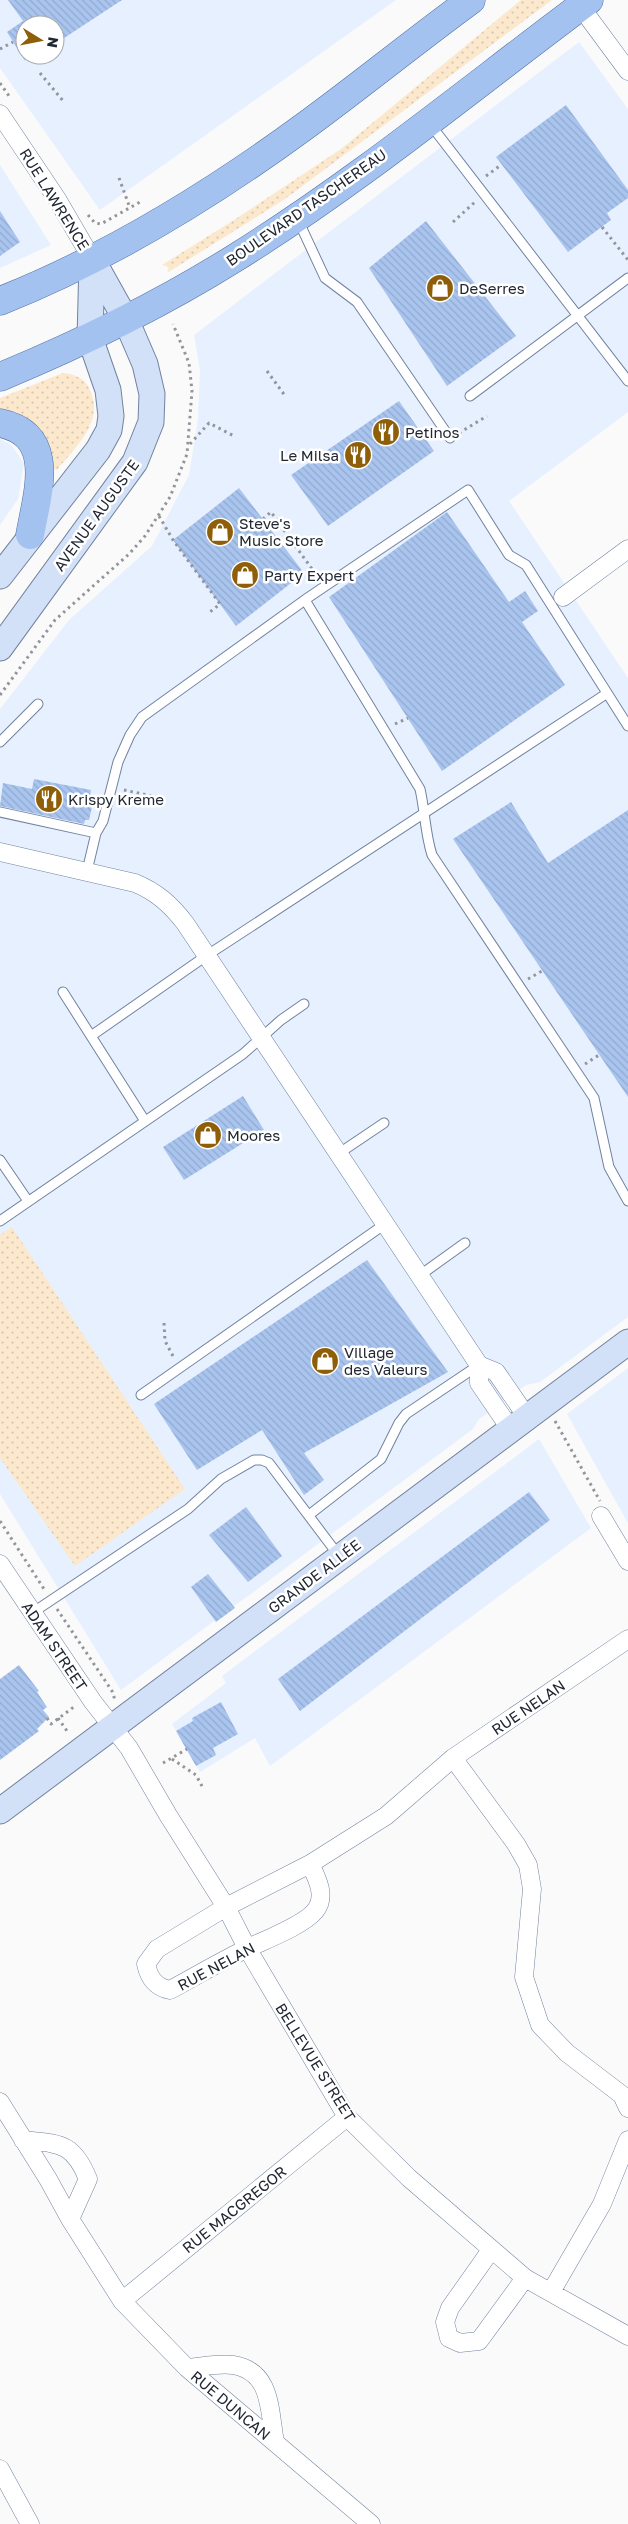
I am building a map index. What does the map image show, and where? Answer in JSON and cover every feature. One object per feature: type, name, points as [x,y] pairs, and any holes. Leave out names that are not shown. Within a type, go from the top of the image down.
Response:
[{"type":"main road","points":[[0,301],[92,258],[169,216],[257,160],[471,0]]},
{"type":"main road","name":"BOULEVARD TASCHEREAU","points":[[0,377],[90,338],[126,320],[187,287],[297,217],[584,3]]},
{"type":"main road","points":[[0,576],[98,450],[109,430],[111,416],[110,397],[90,338],[92,258]]},
{"type":"main road","name":"AVENUE AUGUSTE","points":[[0,648],[129,471],[145,442],[151,422],[150,384],[144,364],[126,320],[92,258]]},
{"type":"main road","points":[[0,423],[16,428],[27,435],[40,459],[39,480],[30,535]]},
{"type":"main road","name":"GRANDE ALLÉE","points":[[0,1811],[628,1342]]},
{"type":"street","points":[[584,3],[628,71]]},
{"type":"street","name":"RUE LAWRENCE","points":[[0,114],[57,199],[92,258]]},
{"type":"street","points":[[563,597],[628,550]]},
{"type":"street","points":[[0,852],[136,883],[153,891],[182,918],[479,1365],[479,1383],[519,1423]]},
{"type":"street","points":[[600,1507],[628,1561]]},
{"type":"street","name":"ADAM STREET","points":[[0,1564],[93,1702],[114,1727]]},
{"type":"street","name":"RUE NELAN","points":[[310,1864],[318,1880],[320,1890],[320,1902],[315,1912],[289,1928],[247,1948],[170,1990],[161,1988],[154,1983],[148,1973],[146,1964],[157,1949],[226,1907],[310,1864],[386,1816],[453,1758],[628,1639]]},
{"type":"street","name":"BELLEVUE STREET","points":[[114,1727],[129,1748],[168,1815],[226,1907],[247,1948],[347,2117],[409,2178],[525,2278],[628,2336]]},
{"type":"street","points":[[453,1758],[516,1844],[528,1865],[532,1890],[524,1977],[540,2025],[567,2053],[622,2095],[628,2108]]},
{"type":"street","name":"RUE DUNCAN","points":[[0,2102],[122,2301],[187,2368],[275,2442],[365,2522]]},
{"type":"street","name":"RUE MACGREGOR","points":[[122,2301],[347,2117]]},
{"type":"street","points":[[23,2140],[62,2144],[81,2162],[88,2179],[70,2219]]},
{"type":"street","points":[[551,2292],[602,2204],[628,2140]]},
{"type":"street","points":[[491,2250],[450,2308],[445,2322],[449,2338],[460,2343],[479,2341],[525,2278]]},
{"type":"street","name":"RUE DUNCAN","points":[[187,2368],[232,2365],[254,2372],[265,2387],[275,2442]]},
{"type":"street","points":[[0,2469],[30,2524]]},
{"type":"lane","points":[[428,121],[628,381]]},
{"type":"lane","points":[[297,217],[325,278],[357,302],[450,438]]},
{"type":"lane","points":[[470,396],[628,278]]},
{"type":"lane","points":[[88,871],[96,833],[104,821],[118,762],[130,735],[142,717],[305,600],[468,490],[509,555],[526,565],[628,726]]},
{"type":"lane","points":[[305,600],[420,789],[426,812],[425,830],[432,855],[594,1098],[609,1167],[628,1201]]},
{"type":"lane","points":[[91,1036],[206,956],[606,694]]},
{"type":"lane","points":[[0,742],[38,704]]},
{"type":"lane","points":[[0,812],[96,833]]},
{"type":"lane","points":[[63,992],[145,1121]]},
{"type":"lane","points":[[0,1221],[243,1054],[281,1020],[304,1004]]},
{"type":"lane","points":[[338,1154],[384,1123]]},
{"type":"lane","points":[[0,1160],[28,1201]]},
{"type":"lane","points":[[141,1395],[385,1224]]},
{"type":"lane","points":[[419,1276],[465,1243]]},
{"type":"lane","points":[[309,1515],[381,1459],[399,1423],[406,1414],[479,1365]]},
{"type":"lane","points":[[32,1613],[188,1509],[221,1479],[254,1460],[262,1460],[269,1463],[340,1557]]},
{"type":"path","points":[[0,49],[13,42]]},
{"type":"path","points":[[40,73],[64,102]]},
{"type":"path","points":[[0,83],[13,102]]},
{"type":"path","points":[[476,184],[501,165]]},
{"type":"path","points":[[120,178],[130,208]]},
{"type":"path","points":[[453,222],[484,194]]},
{"type":"path","name":"RUE LAWRENCE","points":[[92,220],[101,224],[140,202]]},
{"type":"path","points":[[602,227],[628,260]]},
{"type":"path","points":[[0,695],[55,620],[129,554],[159,516],[176,485],[188,445],[192,379],[185,351],[173,324]]},
{"type":"path","points":[[267,371],[286,397]]},
{"type":"path","points":[[450,438],[487,416]]},
{"type":"path","points":[[188,445],[209,424],[234,436]]},
{"type":"path","points":[[262,519],[271,512],[325,587]]},
{"type":"path","points":[[159,516],[220,604],[210,612]]},
{"type":"path","points":[[110,796],[125,790],[152,796]]},
{"type":"path","points":[[164,1323],[165,1341],[179,1368]]},
{"type":"path","points":[[554,1419],[600,1507]]},
{"type":"path","name":"ADAM STREET","points":[[0,1520],[44,1589]]},
{"type":"path","name":"ADAM STREET","points":[[58,1612],[115,1697]]},
{"type":"path","points":[[46,1718],[51,1724],[75,1706]]},
{"type":"path","points":[[58,1718],[70,1736]]},
{"type":"path","points":[[164,1764],[187,1749]]},
{"type":"path","points":[[172,1759],[196,1775],[203,1788]]},
{"type":"shaded area","points":[[0,0],[396,0],[100,210],[0,68]]},
{"type":"shaded area","points":[[521,0],[552,0],[285,199],[167,273],[169,267],[162,265],[341,149]]},
{"type":"shaded area","points":[[579,42],[628,109],[628,412],[509,501],[628,678],[628,1317],[540,1382],[526,1385],[478,1420],[473,1429],[121,1690],[0,1494],[0,709],[69,620],[152,546],[189,475],[198,419],[200,370],[194,335]]},
{"type":"shaded area","points":[[0,165],[51,245],[0,268]]},
{"type":"shaded area","points":[[63,373],[78,377],[87,385],[93,400],[94,411],[91,422],[80,442],[57,470],[51,468],[49,446],[38,428],[31,421],[21,416],[0,411],[0,398]]},
{"type":"shaded area","points":[[0,439],[11,445],[24,463],[18,499],[0,525]]},
{"type":"shaded area","points":[[12,1227],[185,1489],[75,1566],[0,1458],[0,1235]]},
{"type":"shaded area","points":[[628,1368],[628,1523],[567,1414]]},
{"type":"shaded area","points":[[539,1439],[591,1528],[270,1766],[255,1738],[200,1772],[172,1724],[226,1683],[222,1676]]},
{"type":"building","points":[[8,0],[122,0],[65,37],[65,15],[19,15]]},
{"type":"building","points":[[15,26],[15,45],[7,32]]},
{"type":"building","points":[[566,105],[628,190],[628,198],[607,213],[611,220],[568,252],[496,157]]},
{"type":"building","points":[[0,211],[20,242],[0,256]]},
{"type":"building","points":[[426,221],[516,336],[447,386],[369,268]]},
{"type":"building","points":[[399,401],[434,451],[328,526],[291,475]]},
{"type":"building","points":[[239,488],[304,573],[236,626],[173,540]]},
{"type":"building","points":[[447,512],[509,602],[525,591],[538,611],[522,622],[565,685],[442,771],[329,597]]},
{"type":"building","points":[[34,779],[91,790],[90,797],[94,798],[89,820],[85,820],[84,824],[0,806],[3,783],[32,789]]},
{"type":"building","points":[[511,802],[548,863],[628,810],[628,1097],[453,839]]},
{"type":"building","points":[[243,1096],[264,1130],[184,1180],[163,1147]]},
{"type":"building","points":[[367,1260],[448,1372],[304,1453],[324,1480],[304,1495],[262,1430],[197,1470],[154,1404]]},
{"type":"building","points":[[529,1492],[550,1520],[300,1711],[278,1679]]},
{"type":"building","points":[[246,1507],[282,1556],[248,1582],[209,1535]]},
{"type":"building","points":[[208,1574],[235,1608],[216,1622],[191,1587]]},
{"type":"building","points":[[19,1665],[39,1691],[37,1692],[47,1707],[43,1710],[49,1717],[37,1729],[39,1731],[0,1760],[0,1679]]},
{"type":"building","points":[[221,1702],[238,1734],[213,1748],[216,1755],[196,1766],[176,1731],[193,1721],[192,1718]]},
{"type":"place","name":"DeSerres","points":[[440,288]]},
{"type":"place","name":"Petinos","points":[[386,432]]},
{"type":"place","name":"Le Milsa","points":[[358,455]]},
{"type":"place","name":"Steve's Music Store","points":[[220,532]]},
{"type":"place","name":"Party Expert","points":[[245,575]]},
{"type":"place","name":"Krispy Kreme","points":[[49,799]]},
{"type":"place","name":"Moores","points":[[208,1135]]},
{"type":"place","name":"Village des Valeurs","points":[[325,1361]]}]
